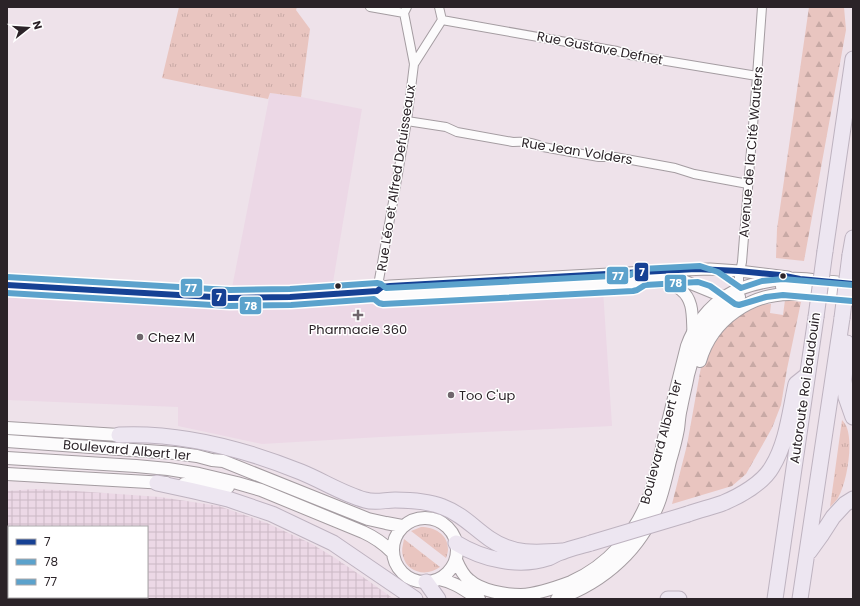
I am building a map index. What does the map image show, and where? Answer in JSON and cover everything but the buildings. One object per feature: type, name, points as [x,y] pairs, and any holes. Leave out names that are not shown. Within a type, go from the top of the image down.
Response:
[{"type":"highway","name":"Autoroute Roi Baudouin","points":[[775,599],[853,58]]},
{"type":"highway","name":"Autoroute Roi Baudouin","points":[[800,599],[853,238]]},
{"type":"highway","points":[[842,318],[848,344],[844,380],[846,397],[853,417]]},
{"type":"highway","points":[[456,543],[488,557],[499,560],[526,562],[548,558],[563,551],[688,514],[723,502],[745,492],[762,479],[772,468],[784,439],[796,384],[807,376]]},
{"type":"highway","points":[[120,442],[137,434],[166,436],[234,449],[289,467],[349,495],[367,501],[410,500],[445,508],[467,520],[491,540],[513,550],[533,553],[563,551]]},
{"type":"highway","points":[[157,483],[228,499],[272,514],[334,543],[415,599]]},
{"type":"highway","points":[[807,555],[833,516],[845,504],[853,499]]},
{"type":"highway","points":[[433,581],[438,599]]},
{"type":"highway","points":[[668,599],[679,599]]},
{"type":"main road","points":[[734,296],[750,286],[772,281],[800,279],[853,284]]},
{"type":"main road","points":[[734,296],[758,290],[783,287],[853,293]]},
{"type":"main road","points":[[678,430],[686,410],[702,354],[716,330],[741,307],[758,299],[776,295],[799,294],[853,300]]},
{"type":"main road","name":"Boulevard Albert 1er","points":[[456,543],[456,560],[469,581],[490,591],[511,595],[522,595],[555,588],[594,569],[611,555],[629,535],[639,519],[649,497],[687,346],[693,332],[701,319],[718,301],[734,296]]},
{"type":"main road","name":"Boulevard Albert 1er","points":[[557,599],[567,596],[587,586],[605,575],[620,562],[638,542],[651,520],[660,499],[678,430],[680,409],[693,355],[699,339],[707,326],[734,296]]},
{"type":"main road","points":[[7,428],[200,451],[214,455],[223,461],[368,519],[402,526]]},
{"type":"main road","name":"Boulevard Albert 1er","points":[[7,441],[120,442]]},
{"type":"main road","name":"Boulevard Albert 1er","points":[[7,458],[168,469],[199,474],[237,483],[261,490],[363,532],[386,546],[392,552]]},
{"type":"main road","points":[[7,474],[213,485],[261,490]]},
{"type":"main road","points":[[456,543],[455,537],[448,528],[439,521],[434,518],[422,517],[411,520],[402,526],[394,538],[392,552],[396,566],[400,572],[412,580],[419,582],[449,581],[479,599]]},
{"type":"main road","points":[[433,581],[447,573],[456,560]]},
{"type":"street","name":"Rue Léo et Alfred Defuisseaux","points":[[370,7],[406,10],[414,64],[407,121],[377,291]]},
{"type":"street","points":[[439,7],[442,20]]},
{"type":"street","name":"Avenue de la Cité Wauters","points":[[734,296],[742,262],[762,7]]},
{"type":"street","name":"Rue Léo et Alfred Defuisseaux","points":[[414,64],[442,20]]},
{"type":"street","name":"Rue Gustave Defnet","points":[[442,20],[617,50],[630,55],[757,76]]},
{"type":"street","name":"Rue Jean Volders","points":[[407,121],[446,127],[457,132],[513,142],[521,141],[543,147],[599,157],[615,157],[748,184]]},
{"type":"street","points":[[7,285],[200,297],[250,298],[290,297],[377,291],[382,286],[696,269],[739,271],[780,275],[800,279]]},
{"type":"street","points":[[667,281],[682,290],[688,298],[692,306],[693,332]]},
{"type":"street","points":[[377,291],[383,296],[681,281],[734,296]]},
{"type":"shaded area","points":[[270,93],[301,97],[362,109],[331,294],[230,298]]},
{"type":"shaded area","points":[[603,291],[612,426],[262,444],[178,426],[178,407],[7,400],[7,296],[250,306]]},
{"type":"shaded area","points":[[34,489],[160,497],[219,506],[267,523],[312,544],[394,599],[7,599],[7,491]]},
{"type":"green space","points":[[179,7],[297,7],[296,10],[310,29],[301,97],[270,93],[268,99],[162,78]]},
{"type":"green space","points":[[809,7],[844,7],[846,30],[804,261],[776,258],[777,229]]},
{"type":"green space","points":[[785,300],[801,302],[781,405],[772,428],[746,474],[732,486],[672,504],[687,445],[701,367],[721,328],[755,305],[771,304],[770,313],[783,315]]},
{"type":"green space","points":[[842,420],[847,427],[849,435],[848,463],[841,491],[838,498],[830,507]]},
{"type":"green space","points":[[421,527],[431,528],[443,535],[446,539],[448,550],[446,558],[411,531]]},
{"type":"green space","points":[[404,539],[440,567],[429,572],[418,572],[413,570],[405,562],[402,554]]},
{"type":"transit line","name":"77","points":[[7,277],[230,290],[290,289],[377,283],[386,288],[630,275],[641,269],[700,266],[718,272],[741,288],[762,281],[783,279],[853,285]]},
{"type":"transit line","name":"7","points":[[7,285],[230,298],[290,297],[377,291],[382,287],[390,286],[696,269],[739,271],[853,284]]},
{"type":"transit line","name":"78","points":[[7,293],[230,306],[291,305],[374,299],[383,304],[633,291],[645,285],[698,282],[710,286],[735,304],[739,305],[766,297],[783,295],[852,301]]},
{"type":"place","name":"Pharmacie 360","points":[[358,315]]},
{"type":"place","name":"Chez M","points":[[140,337]]},
{"type":"place","name":"Too C'up","points":[[451,395]]}]
